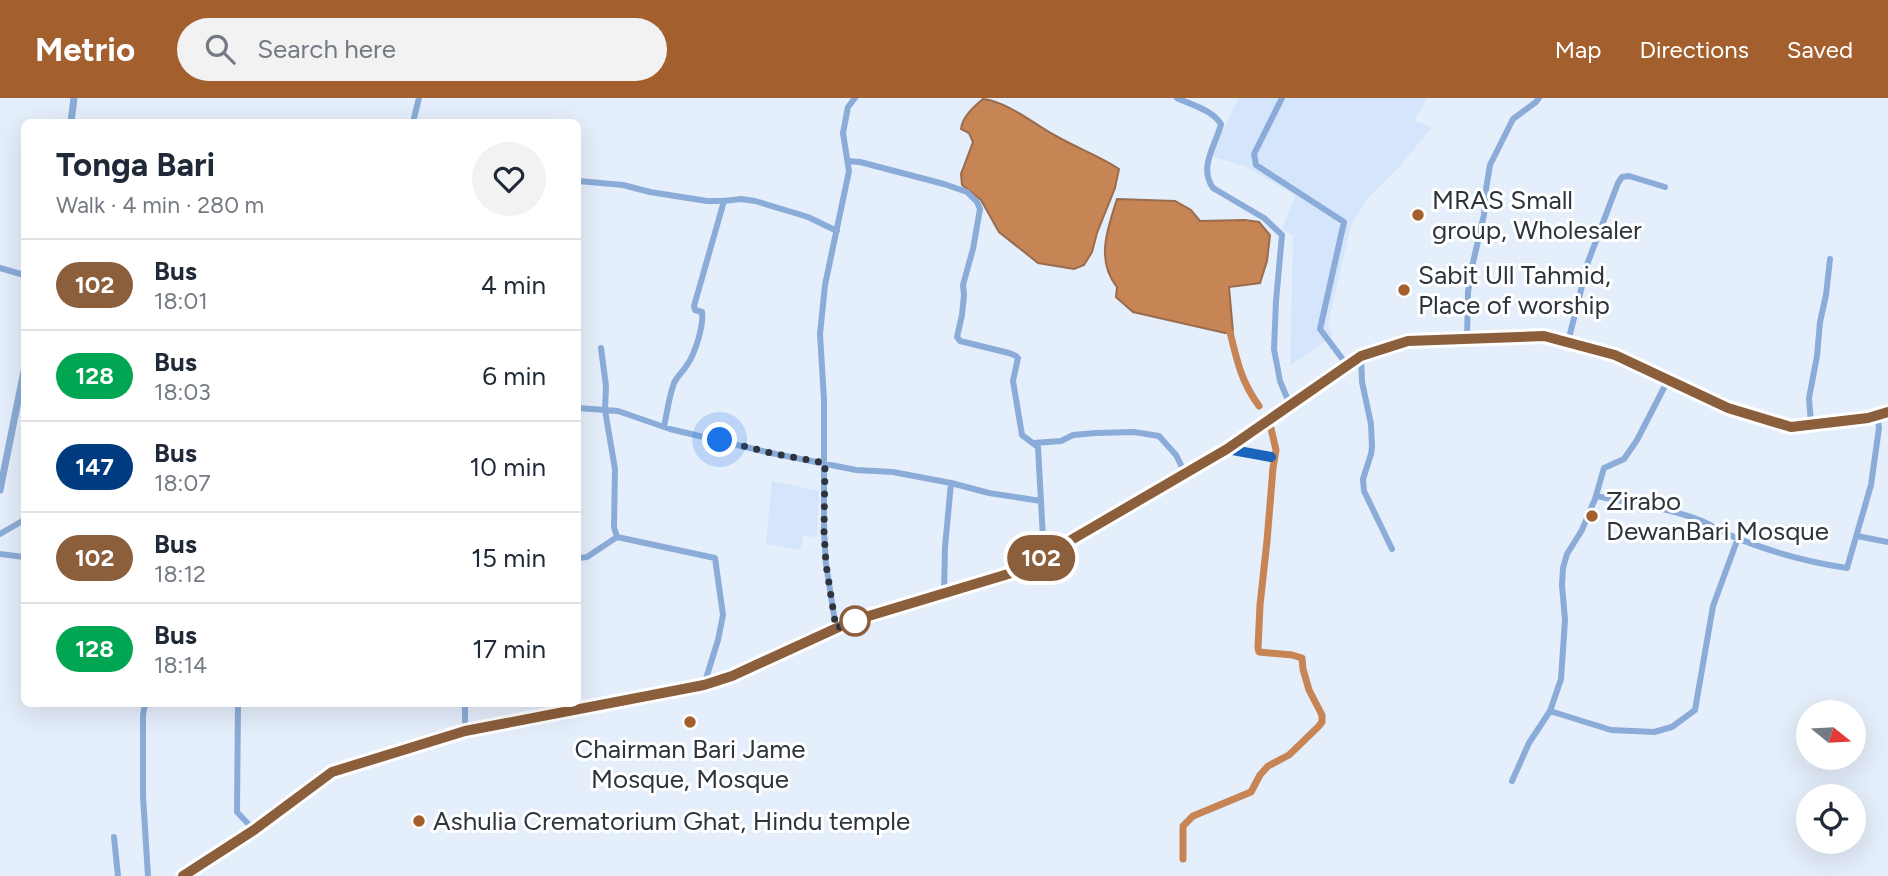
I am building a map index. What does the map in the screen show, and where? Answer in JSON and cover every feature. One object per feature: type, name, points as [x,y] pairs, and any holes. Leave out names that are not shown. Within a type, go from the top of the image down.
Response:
[{"type":"highway","points":[[183,876],[254,830],[332,772],[465,731],[704,685],[732,676],[852,621],[1018,571],[1227,449],[1361,356],[1408,341],[1544,336],[1615,355],[1728,408],[1791,427],[1868,418],[1888,412]]},
{"type":"highway","points":[[1227,449],[1271,457]]},
{"type":"street","points":[[71,119],[74,98]]},
{"type":"street","points":[[414,119],[419,98]]},
{"type":"street","points":[[836,628],[824,531],[824,400],[820,334],[825,285],[849,171],[842,133],[848,107],[855,98]]},
{"type":"street","points":[[1177,98],[1211,115],[1221,124],[1210,151],[1207,172],[1209,183],[1264,218],[1282,235],[1274,349],[1280,381],[1290,405]]},
{"type":"street","points":[[1282,98],[1254,155],[1256,165],[1344,222],[1320,329],[1347,366]]},
{"type":"street","points":[[1467,339],[1470,279],[1484,215],[1490,165],[1513,119],[1539,98]]},
{"type":"street","points":[[848,161],[967,192],[980,209],[963,285],[962,315],[957,337],[960,341],[1018,358],[1013,381],[1021,435],[1038,447],[1044,556]]},
{"type":"street","points":[[1568,342],[1588,262],[1618,183],[1622,177],[1629,176],[1665,187]]},
{"type":"street","points":[[581,181],[623,185],[661,194],[724,201],[741,200],[779,207],[837,231]]},
{"type":"street","points":[[664,427],[675,380],[687,367],[699,332],[703,315],[695,310],[694,306],[724,201]]},
{"type":"street","points":[[1811,424],[1809,398],[1830,259]]},
{"type":"street","points":[[0,268],[21,274]]},
{"type":"street","points":[[601,348],[606,386],[605,410],[615,469],[614,527],[617,537]]},
{"type":"street","points":[[1361,356],[1362,382],[1371,424],[1372,447],[1363,479],[1364,491],[1392,549]]},
{"type":"street","points":[[1512,781],[1529,743],[1550,711],[1561,679],[1565,620],[1563,568],[1567,554],[1582,530],[1604,468],[1624,459],[1646,426],[1668,380]]},
{"type":"street","points":[[0,490],[21,386]]},
{"type":"street","points":[[581,408],[618,411],[664,427],[856,470],[893,472],[989,493],[1041,500]]},
{"type":"street","points":[[1596,496],[1680,514],[1703,521],[1738,538],[1805,559],[1847,568],[1871,485],[1879,428],[1877,415]]},
{"type":"street","points":[[1033,443],[1061,441],[1073,435],[1096,433],[1135,432],[1158,436],[1176,455],[1185,473]]},
{"type":"street","points":[[944,593],[951,483]]},
{"type":"street","points":[[0,534],[21,522]]},
{"type":"street","points":[[1857,536],[1888,542]]},
{"type":"street","points":[[581,558],[587,557],[617,537],[715,558],[723,615],[704,685]]},
{"type":"street","points":[[1550,711],[1598,728],[1654,732],[1672,727],[1695,710],[1713,606],[1738,538]]},
{"type":"street","points":[[0,554],[21,557]]},
{"type":"street","points":[[144,707],[143,796],[148,876]]},
{"type":"street","points":[[238,707],[237,812],[254,830]]},
{"type":"street","points":[[465,707],[465,731]]},
{"type":"street","points":[[114,837],[118,876]]},
{"type":"shaded area","points":[[1238,98],[1427,98],[1414,121],[1432,127],[1401,165],[1368,198],[1351,225],[1328,324],[1333,336],[1290,366],[1293,236],[1282,229],[1295,195],[1244,166],[1211,156]]},
{"type":"shaded area","points":[[983,99],[1011,109],[1119,169],[1092,252],[1084,265],[1074,269],[1038,263],[999,232],[981,200],[962,185],[961,174],[973,142],[969,133],[961,129],[963,120]]},
{"type":"shaded area","points":[[1117,199],[1175,201],[1191,210],[1200,221],[1259,222],[1270,235],[1267,261],[1260,283],[1229,287],[1233,332],[1225,333],[1133,312],[1116,297],[1117,287],[1106,266],[1105,244]]},
{"type":"shaded area","points":[[772,481],[819,491],[817,537],[803,536],[801,550],[766,544]]},
{"type":"waterway","points":[[1230,332],[1244,379],[1259,406]]},
{"type":"waterway","points":[[1183,859],[1183,826],[1193,816],[1251,792],[1268,766],[1289,755],[1322,722],[1322,715],[1309,690],[1302,658],[1259,652],[1258,648],[1276,450],[1270,424]]},
{"type":"bus line","name":"102","points":[[183,876],[254,830],[332,772],[465,731],[704,685],[732,676],[852,621],[1018,571],[1227,449],[1361,356],[1408,341],[1544,336],[1615,355],[1728,408],[1791,427],[1868,418],[1888,412]]},
{"type":"place","name":"MRAS Small group, Wholesaler","points":[[1418,215]]},
{"type":"place","name":"Sabit Ull Tahmid, Place of worship","points":[[1404,290]]},
{"type":"place","name":"Zirabo DewanBari Mosque","points":[[1592,516]]},
{"type":"place","name":"Chairman Bari Jame Mosque, Mosque","points":[[690,722]]},
{"type":"place","name":"Ashulia Crematorium Ghat, Hindu temple","points":[[419,821]]},
{"type":"route","points":[[720,440],[825,463],[826,564],[836,628],[855,621]]}]
